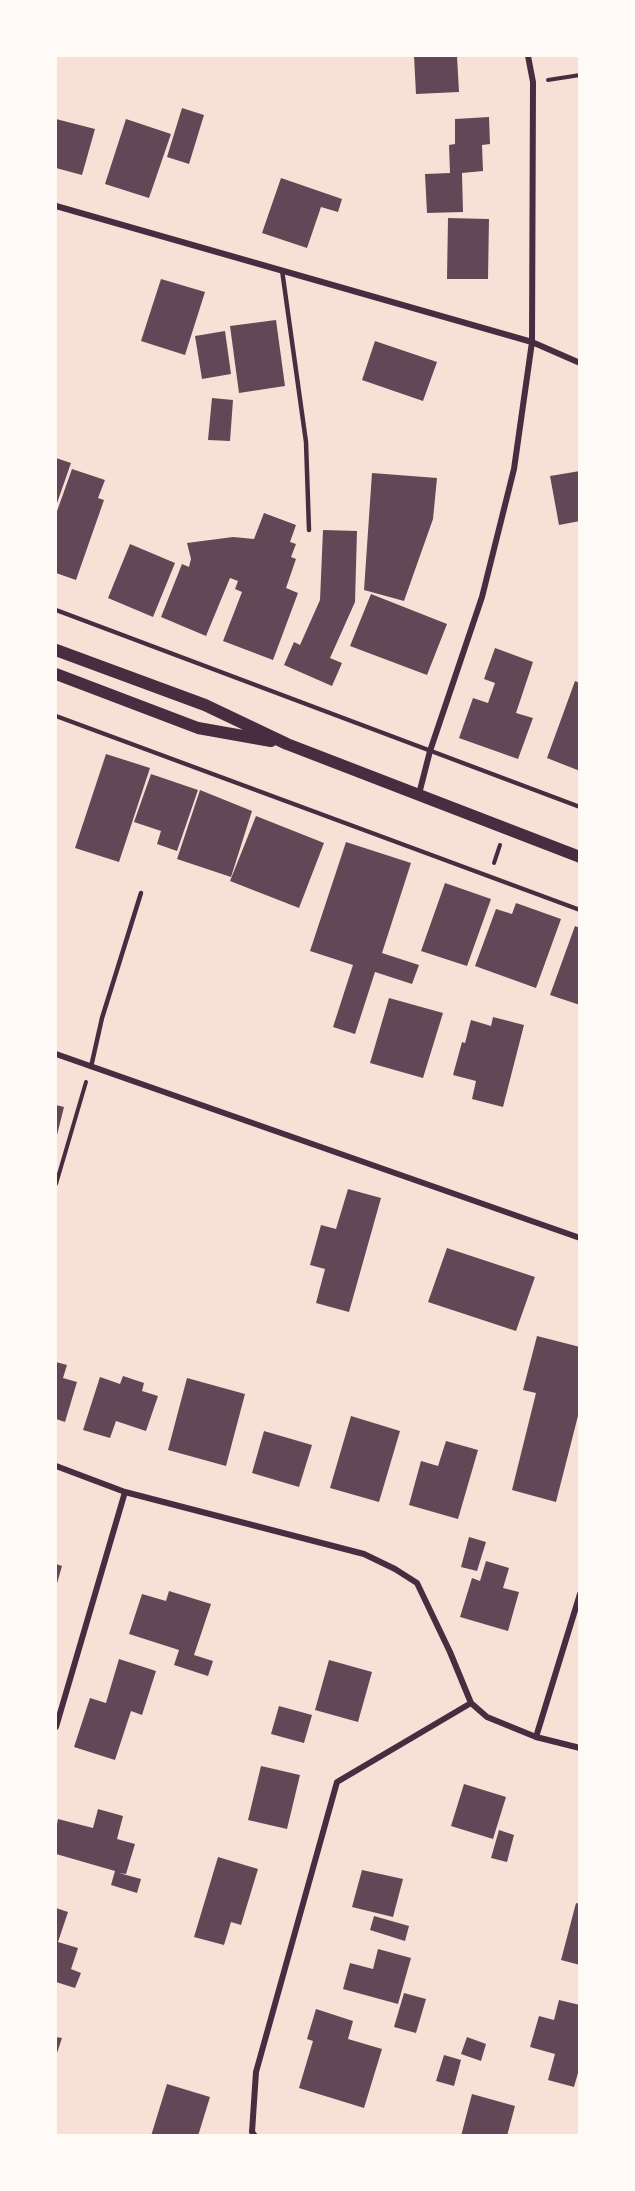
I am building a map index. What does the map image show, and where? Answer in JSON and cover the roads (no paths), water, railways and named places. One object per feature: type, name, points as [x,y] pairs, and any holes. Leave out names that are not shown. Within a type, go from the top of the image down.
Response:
[{"type":"main road","points":[[56,650],[205,705],[287,744],[579,857]]},
{"type":"main road","points":[[56,674],[198,728],[287,744]]},
{"type":"street","points":[[419,795],[430,751],[482,597],[514,469],[532,342],[533,82],[528,56]]},
{"type":"street","points":[[56,206],[532,342],[579,363]]},
{"type":"street","points":[[56,1054],[579,1238]]},
{"type":"street","points":[[56,1466],[125,1492],[364,1554],[395,1569],[417,1583],[471,1703],[487,1717],[536,1737],[579,1748]]},
{"type":"street","points":[[56,1727],[125,1492]]},
{"type":"street","points":[[536,1737],[579,1594]]},
{"type":"street","points":[[255,2136],[252,2132],[256,2072],[337,1782],[471,1703]]},
{"type":"lane","points":[[282,270],[306,442],[309,530]]},
{"type":"lane","points":[[56,610],[579,807]]},
{"type":"lane","points":[[56,716],[579,910]]},
{"type":"lane","points":[[91,1067],[102,1018],[141,893]]}]
